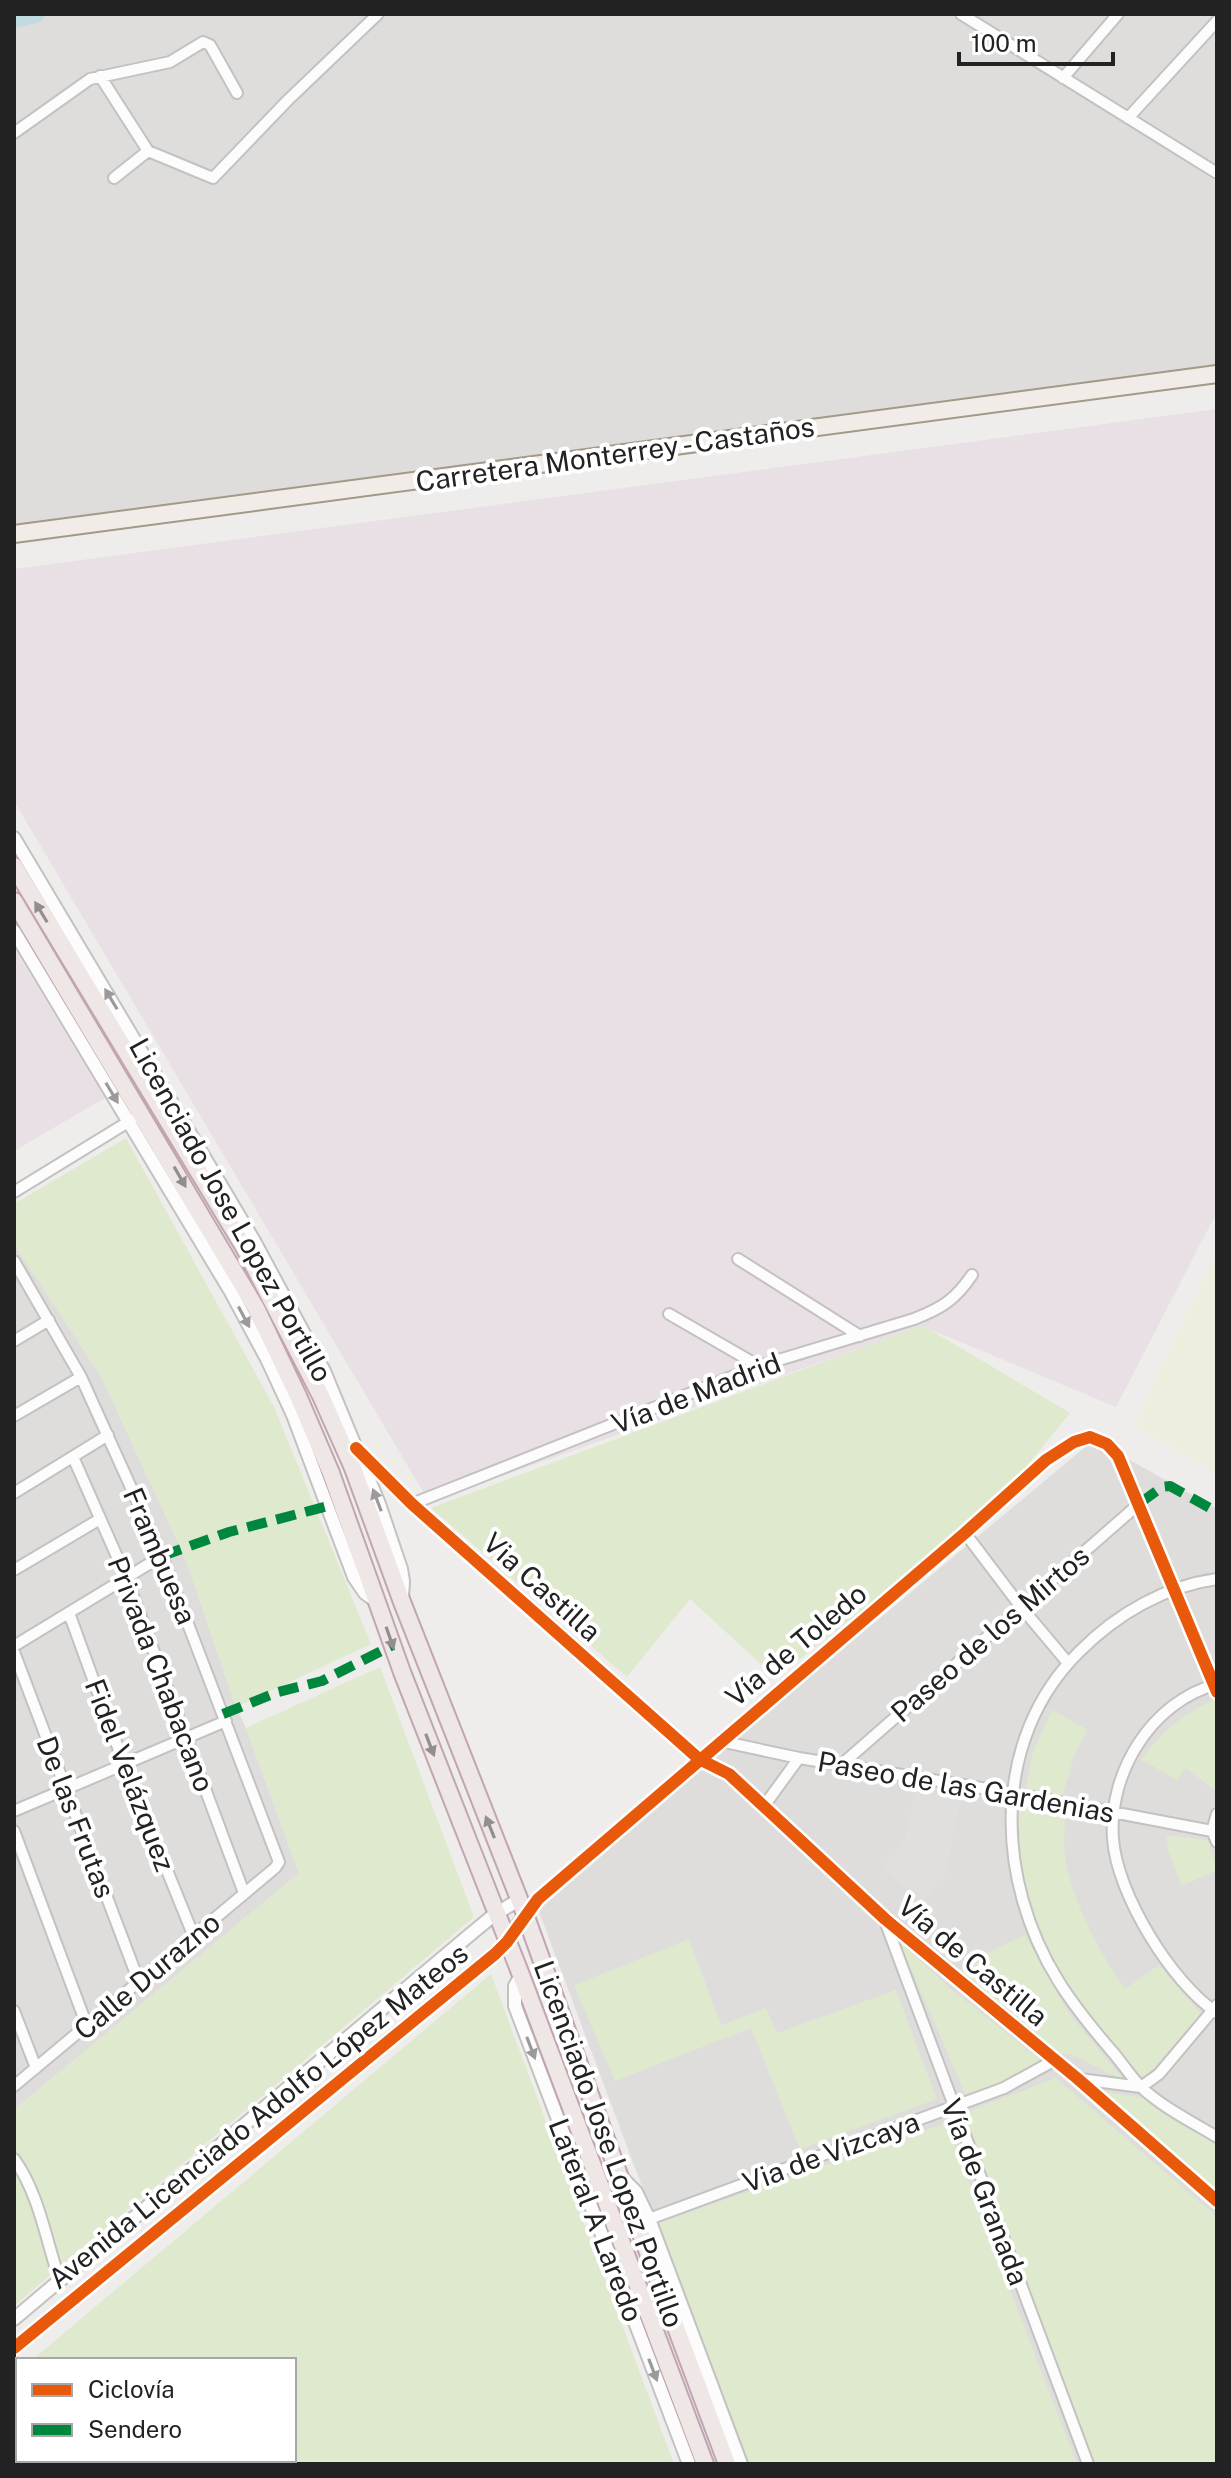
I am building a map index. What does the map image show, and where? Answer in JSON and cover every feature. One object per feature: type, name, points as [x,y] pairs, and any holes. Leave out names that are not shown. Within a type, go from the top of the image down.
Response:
[{"type":"highway","name":"Licenciado Jose Lopez Portillo","points":[[14,866],[135,1118],[256,1308],[331,1473],[402,1672],[521,1975],[705,2464]]},
{"type":"highway","name":"Licenciado Jose Lopez Portillo","points":[[14,901],[61,962],[244,1247],[303,1358],[353,1468],[402,1602],[522,1907],[727,2464]]},
{"type":"main road","name":"Carretera Monterrey - Castaños","points":[[14,534],[1217,374]]},
{"type":"street","points":[[100,76],[148,151],[208,177],[216,176],[288,100],[378,14]]},
{"type":"street","points":[[961,14],[1216,171]]},
{"type":"street","points":[[1063,78],[1118,14]]},
{"type":"street","points":[[1128,118],[1217,21]]},
{"type":"street","points":[[14,133],[75,88],[100,76],[170,62],[203,42],[210,45],[237,93]]},
{"type":"street","points":[[114,178],[148,151]]},
{"type":"street","name":"Licenciado Jose Lopez Portillo","points":[[14,838],[270,1269],[324,1371],[379,1504],[401,1569],[402,1602]]},
{"type":"street","name":"Licenciado Jose Lopez Portillo","points":[[14,931],[135,1118]]},
{"type":"street","points":[[14,1192],[135,1118]]},
{"type":"street","points":[[738,1259],[860,1336]]},
{"type":"street","name":"Frambuesa","points":[[14,1262],[81,1377],[162,1556],[278,1864]]},
{"type":"street","name":"Vía de Madrid","points":[[412,1504],[759,1366],[937,1310],[958,1296],[972,1275]]},
{"type":"street","points":[[669,1314],[759,1366]]},
{"type":"street","points":[[14,1341],[49,1320]]},
{"type":"street","points":[[14,1416],[81,1377]]},
{"type":"street","points":[[14,1493],[108,1435]]},
{"type":"street","name":"Vía de Toledo","points":[[522,1907],[538,1899],[1046,1460],[1074,1442],[1090,1437],[1112,1448],[1140,1503]]},
{"type":"street","name":"Via Castilla","points":[[356,1448],[412,1504],[699,1759]]},
{"type":"street","name":"Privada Chabacano","points":[[73,1457],[126,1577],[244,1893]]},
{"type":"street","points":[[1078,2079],[1141,2087],[1159,2074],[1215,2009],[1163,1954],[1127,1892],[1113,1841],[1112,1812],[1129,1759],[1147,1730],[1178,1703],[1216,1687],[1140,1503]]},
{"type":"street","name":"Paseo de los Mirtos","points":[[841,1765],[1140,1503]]},
{"type":"street","points":[[14,1570],[100,1519]]},
{"type":"street","points":[[965,1533],[1068,1663]]},
{"type":"street","points":[[14,1646],[162,1556]]},
{"type":"street","points":[[1217,1579],[1175,1588],[1118,1619],[1068,1663],[1051,1686],[1026,1734],[1012,1793],[1011,1827],[1016,1880],[1039,1944],[1058,1980],[1141,2087],[1217,2137]]},
{"type":"street","name":"Fidel Velázquez","points":[[69,1613],[124,1764],[194,1937]]},
{"type":"street","name":"De las Frutas","points":[[14,1652],[139,1982]]},
{"type":"street","points":[[14,1811],[226,1721]]},
{"type":"street","name":"Paseo de las Gardenias","points":[[720,1741],[799,1758],[1112,1812],[1215,1836]]},
{"type":"street","points":[[764,1806],[799,1758]]},
{"type":"street","name":"Vía de Castilla","points":[[699,1759],[729,1774],[885,1919],[1078,2079],[1217,2201]]},
{"type":"street","points":[[1215,1836],[1217,1814]]},
{"type":"street","points":[[14,1831],[87,2026]]},
{"type":"street","name":"Calle Durazno","points":[[14,2086],[278,1864]]},
{"type":"street","name":"Avenida Licenciado Adolfo López Mateos","points":[[14,2319],[495,1914],[522,1907]]},
{"type":"street","name":"Avenida Licenciado Adolfo López Mateos","points":[[14,2348],[507,1942],[522,1907]]},
{"type":"street","name":"Vía de Granada","points":[[885,1919],[1088,2464]]},
{"type":"street","name":"Lateral A Laredo","points":[[521,1975],[515,1986],[515,2006],[689,2464]]},
{"type":"street","points":[[14,2011],[36,2068]]},
{"type":"street","name":"Via de Vizcaya","points":[[649,2219],[1004,2088],[1055,2060]]},
{"type":"street","points":[[16,2164],[37,2207],[60,2281]]},
{"type":"street","name":"Lateral A Laredo","points":[[619,2175],[636,2192],[649,2219],[741,2464]]},
{"type":"shaded area","points":[[36,14],[1217,14],[1217,176],[1077,90],[1217,182],[1217,374],[14,536],[14,19]]},
{"type":"shaded area","points":[[1217,409],[1217,1212],[1116,1407],[922,1326],[429,1502],[14,801],[14,569]]},
{"type":"shaded area","points":[[14,948],[105,1098],[14,1151]]},
{"type":"shaded area","points":[[14,1244],[101,1376],[186,1560],[236,1707],[299,1873],[14,2110]]},
{"type":"shaded area","points":[[1217,1253],[1217,1474],[1133,1425]]},
{"type":"shaded area","points":[[1090,1443],[1112,1450],[1217,1509],[1217,2464],[746,2464],[538,1909],[693,1774]]},
{"type":"shaded area","points":[[915,1789],[961,1798],[946,1873],[922,1902],[881,1868],[906,1838]]},
{"type":"green space","points":[[126,1138],[274,1407],[371,1644],[236,1707],[186,1560],[101,1376],[14,1244],[14,1204]]},
{"type":"green space","points":[[922,1325],[1070,1413],[994,1506],[776,1678],[690,1599],[627,1677],[431,1508]]},
{"type":"green space","points":[[380,1667],[474,1917],[14,2306],[14,2110],[299,1873],[246,1728]]},
{"type":"green space","points":[[1216,1698],[1217,1792],[1186,1768],[1176,1780],[1141,1759],[1174,1724]]},
{"type":"green space","points":[[1052,1710],[1088,1730],[1074,1756],[1063,1796],[1026,1788],[1033,1752]]},
{"type":"green space","points":[[1018,1807],[1065,1817],[1064,1846],[1070,1879],[1097,1944],[1125,1989],[1159,1965],[1201,2014],[1143,2080],[1072,1990],[1044,1942],[1023,1877]]},
{"type":"green space","points":[[1166,1835],[1208,1840],[1217,1870],[1181,1886]]},
{"type":"green space","points":[[1025,1935],[1070,2015],[1125,2081],[1072,2055],[1056,2052],[1038,2041],[955,1974],[983,1955]]},
{"type":"green space","points":[[689,1939],[721,2025],[766,2008],[777,2033],[896,1990],[937,2099],[800,2149],[751,2028],[615,2081],[574,1985]]},
{"type":"green space","points":[[899,1941],[951,1989],[1044,2063],[967,2098]]},
{"type":"green space","points":[[491,1974],[674,2464],[14,2464],[16,2374],[16,2462],[296,2462],[296,2358],[34,2358]]},
{"type":"green space","points":[[1056,2078],[1217,2217],[1217,2464],[1092,2464],[964,2113]]},
{"type":"green space","points":[[1102,2091],[1143,2098],[1217,2141],[1217,2192]]},
{"type":"green space","points":[[946,2123],[1077,2464],[750,2464],[658,2223]]},
{"type":"waterway","points":[[14,19],[36,14]]},
{"type":"marked path","points":[[1140,1503],[1162,1487],[1170,1486],[1217,1512]]},
{"type":"marked path","points":[[162,1556],[229,1532],[328,1506]]},
{"type":"marked path","points":[[223,1714],[278,1692],[322,1681],[393,1645]]},
{"type":"cycle path","points":[[14,2348],[495,1954],[538,1899],[1046,1460],[1074,1442],[1090,1437],[1107,1444],[1118,1456],[1217,1692]]},
{"type":"cycle path","points":[[356,1448],[412,1504],[699,1759],[729,1774],[885,1919],[1078,2079],[1217,2201]]}]
